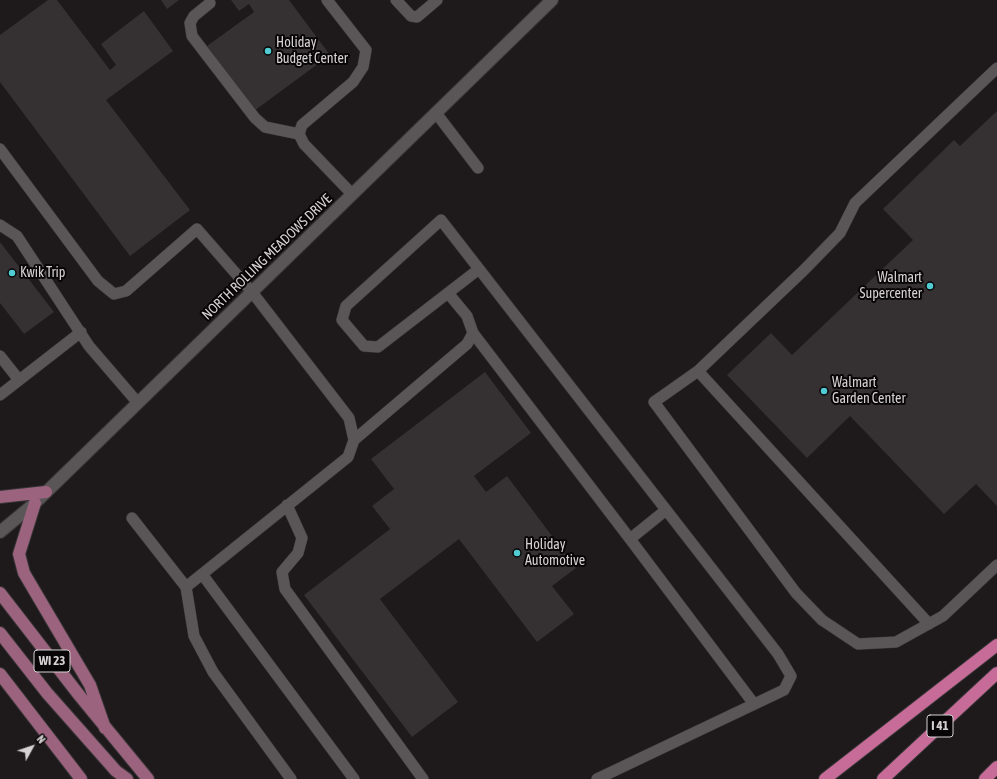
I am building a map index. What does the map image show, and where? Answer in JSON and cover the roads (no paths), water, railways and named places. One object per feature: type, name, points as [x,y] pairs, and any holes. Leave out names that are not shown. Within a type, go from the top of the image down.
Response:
[{"type":"highway","points":[[826,779],[997,645]]},
{"type":"highway","name":"I 41","points":[[883,779],[997,673]]},
{"type":"highway","points":[[985,779],[997,768]]},
{"type":"main road","name":"NORTH ROLLING MEADOWS DRIVE","points":[[0,532],[35,503],[552,0]]},
{"type":"main road","points":[[0,496],[46,492]]},
{"type":"main road","points":[[35,503],[19,554],[24,573],[90,685],[105,728]]},
{"type":"main road","name":"WI 23","points":[[0,593],[105,728],[148,779]]},
{"type":"main road","points":[[0,633],[47,693],[116,771],[126,779]]},
{"type":"main road","points":[[0,674],[81,779]]},
{"type":"lane","points":[[327,0],[366,50],[363,67],[353,82],[302,125],[299,134],[304,144],[352,194]]},
{"type":"lane","points":[[396,0],[411,16],[417,17],[437,0]]},
{"type":"lane","points":[[210,3],[194,16],[190,23],[192,36],[255,118],[265,128],[299,134]]},
{"type":"lane","points":[[997,68],[855,203],[840,233],[804,270],[698,371],[654,402],[796,593],[822,620],[858,644],[896,642],[943,616],[997,565]]},
{"type":"lane","points":[[436,113],[478,168]]},
{"type":"lane","points":[[0,149],[98,281],[114,294],[126,291],[197,229],[252,292],[349,418],[354,440]]},
{"type":"lane","points":[[478,269],[378,347],[364,346],[342,320],[346,306],[441,220],[778,654],[791,676],[784,690],[597,779]]},
{"type":"lane","points":[[0,225],[17,236],[89,346],[138,403]]},
{"type":"lane","points":[[448,292],[467,316],[473,333],[754,704]]},
{"type":"lane","points":[[0,395],[81,332]]},
{"type":"lane","points":[[186,587],[348,457],[354,440],[467,344],[473,333]]},
{"type":"lane","points":[[0,356],[19,380]]},
{"type":"lane","points":[[698,371],[928,624]]},
{"type":"lane","points":[[287,505],[302,538],[298,554],[282,572],[285,588],[423,779]]},
{"type":"lane","points":[[630,539],[666,510]]},
{"type":"lane","points":[[132,518],[186,587],[194,636],[213,672],[291,779]]},
{"type":"lane","points":[[202,574],[354,779]]},
{"type":"place","name":"Holiday Budget Center","points":[[268,51]]},
{"type":"place","name":"Kwik Trip","points":[[12,273]]},
{"type":"place","name":"Walmart Supercenter","points":[[930,286]]},
{"type":"place","name":"Walmart Garden Center","points":[[824,391]]},
{"type":"place","name":"Holiday Automotive","points":[[517,553]]}]
